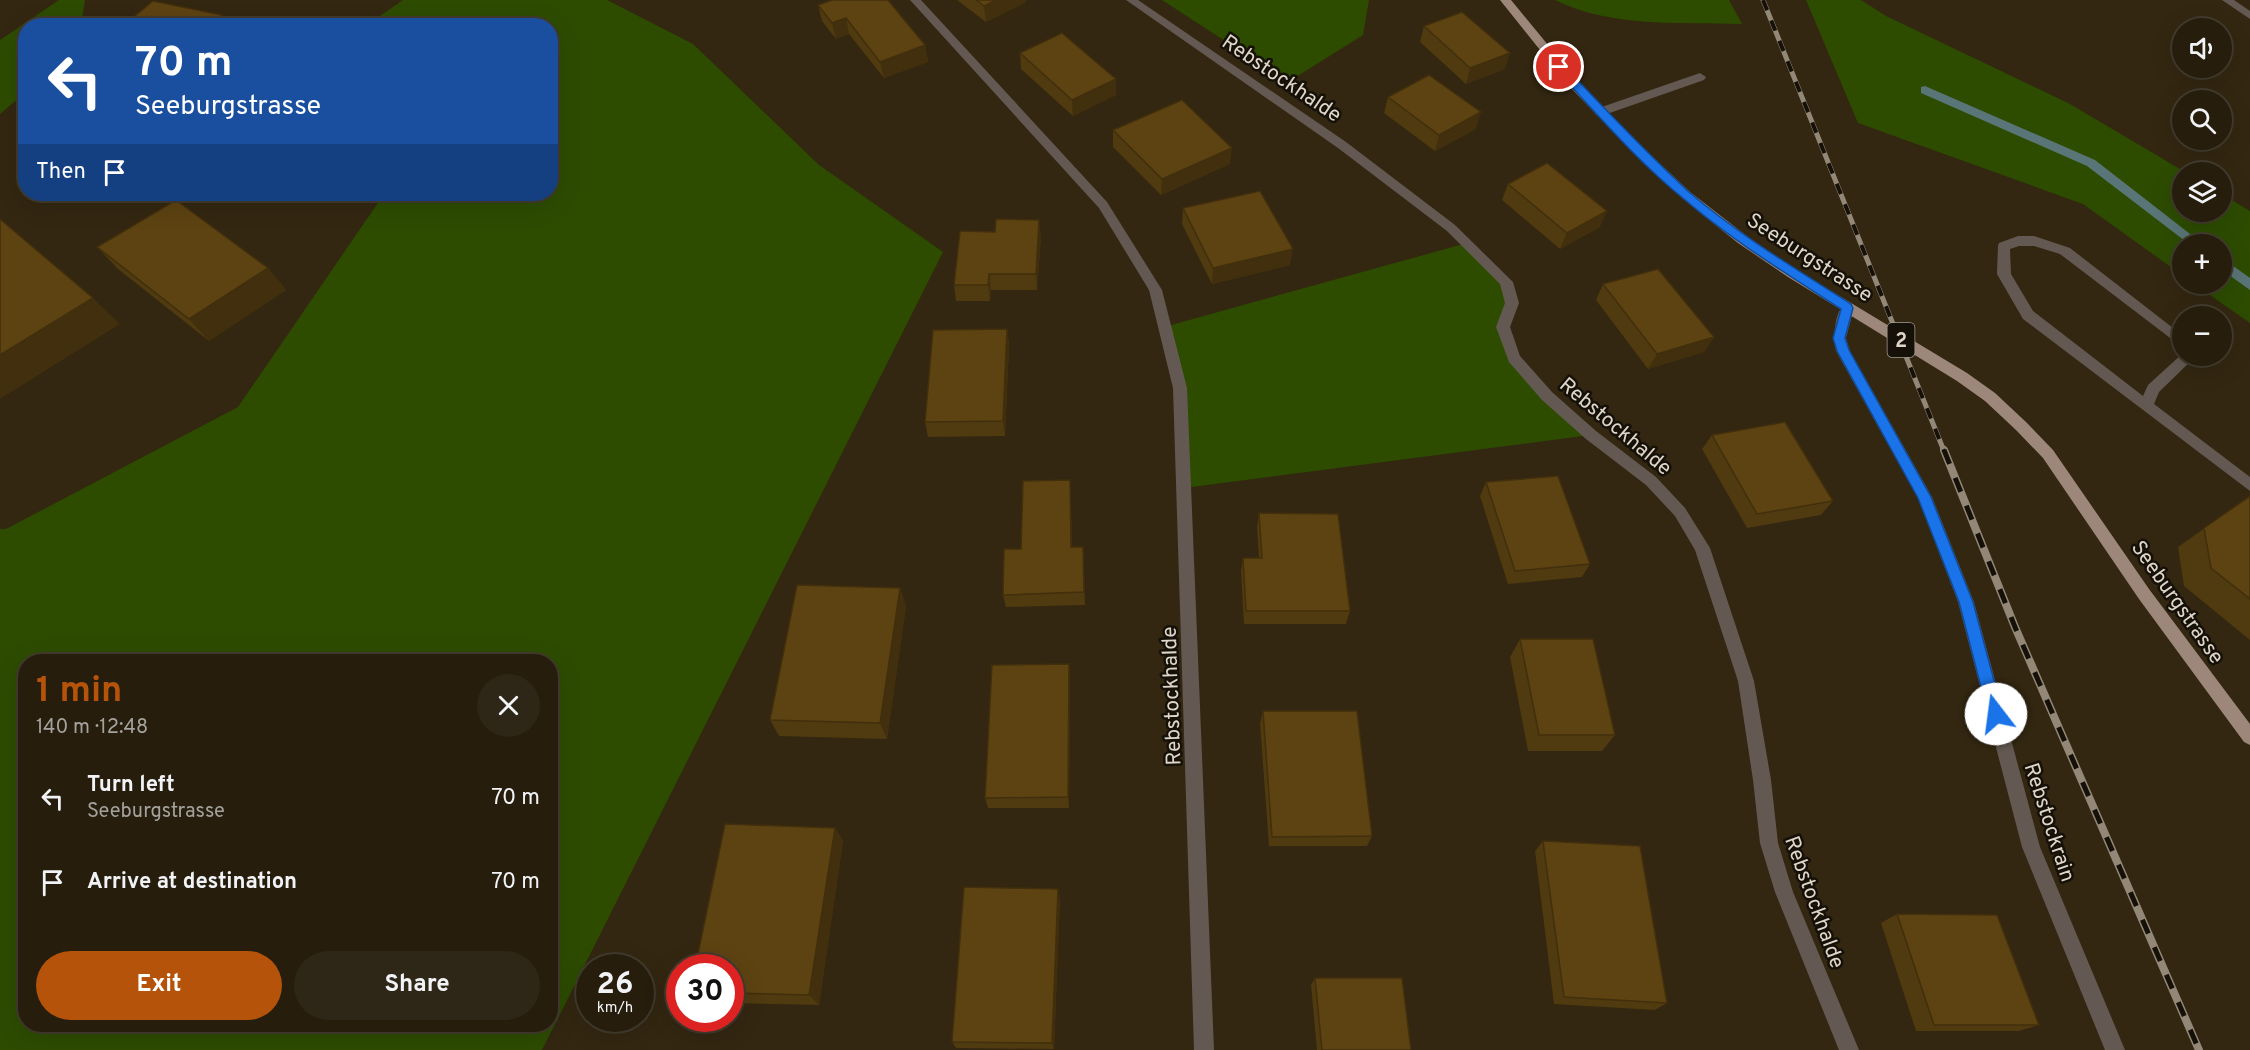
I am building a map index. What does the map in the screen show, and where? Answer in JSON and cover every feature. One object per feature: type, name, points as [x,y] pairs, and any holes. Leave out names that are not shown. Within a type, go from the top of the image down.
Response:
[{"type":"main road","name":"Seeburgstrasse","points":[[1505,0],[1547,53],[1600,112],[1686,195],[1735,234],[1847,308],[1981,390],[2005,411],[2048,454],[2144,594],[2250,737]]},
{"type":"street","name":"Rebstockhalde","points":[[915,0],[1103,205],[1155,290],[1180,388],[1204,1050]]},
{"type":"street","name":"Rebstockhalde","points":[[1131,0],[1342,145],[1451,228],[1506,282],[1512,303],[1503,327],[1514,358],[1547,396],[1591,435],[1651,481],[1680,512],[1702,548],[1746,681],[1762,780],[1769,843],[1784,892],[1850,1050]]},
{"type":"street","points":[[2227,0],[2250,16]]},
{"type":"street","points":[[199,16],[207,18]]},
{"type":"street","points":[[1600,112],[1700,77]]},
{"type":"street","points":[[2172,334],[2065,251],[2034,241],[2018,241],[2004,246],[2004,274],[2028,315],[2250,484]]},
{"type":"street","name":"Rebstockrain","points":[[1847,308],[1839,338],[1843,351],[1924,497],[1966,602],[2031,847],[2115,1050]]},
{"type":"street","points":[[2146,405],[2153,389],[2178,366]]},
{"type":"green space","points":[[59,0],[85,0],[82,18],[32,18]]},
{"type":"green space","points":[[403,0],[607,0],[693,44],[819,165],[943,252],[590,954],[576,954],[576,982],[558,1018],[558,654],[18,654],[18,1032],[551,1032],[542,1050],[0,1050],[0,529],[6,529],[238,407],[379,201],[558,201],[558,18],[377,18]]},
{"type":"green space","points":[[1162,0],[1369,0],[1363,35],[1288,82]]},
{"type":"green space","points":[[1555,0],[1729,0],[1742,24],[1647,22],[1623,19],[1577,9]]},
{"type":"green space","points":[[1806,0],[1861,0],[1886,16],[2070,104],[2172,164],[2172,222],[2232,222],[2232,200],[2250,211],[2250,323],[2232,310],[2232,306],[2226,306],[2208,294],[2232,294],[2232,234],[2172,234],[2172,268],[2083,204],[1858,123]]},
{"type":"green space","points":[[18,28],[18,99],[0,114],[0,40]]},
{"type":"green space","points":[[1467,243],[1506,282],[1512,303],[1503,327],[1514,358],[1591,435],[1184,488],[1180,388],[1164,327]]},
{"type":"building","points":[[832,0],[888,0],[925,45],[880,62],[846,18],[832,23],[818,5]]},
{"type":"building","points":[[976,0],[996,0],[984,6]]},
{"type":"building","points":[[153,1],[222,15],[219,18],[132,18]]},
{"type":"building","points":[[1462,12],[1510,53],[1470,68],[1424,26]]},
{"type":"building","points":[[1062,33],[1116,79],[1072,100],[1020,53]]},
{"type":"building","points":[[1429,75],[1481,112],[1439,135],[1388,97]]},
{"type":"building","points":[[1182,100],[1232,148],[1162,179],[1113,130]]},
{"type":"building","points":[[1547,163],[1607,211],[1567,233],[1508,184]]},
{"type":"building","points":[[1260,191],[1293,249],[1213,268],[1183,208]]},
{"type":"building","points":[[177,201],[268,268],[189,319],[97,247]]},
{"type":"building","points":[[0,219],[93,298],[0,355]]},
{"type":"building","points":[[996,219],[1039,220],[1036,274],[989,274],[988,285],[954,285],[960,231],[995,232]]},
{"type":"building","points":[[1658,269],[1714,337],[1657,354],[1603,284]]},
{"type":"building","points":[[1007,329],[1003,421],[925,422],[933,330]]},
{"type":"building","points":[[1785,422],[1833,501],[1757,514],[1712,435]]},
{"type":"building","points":[[1558,476],[1590,564],[1515,571],[1486,482]]},
{"type":"building","points":[[1070,480],[1071,547],[1083,547],[1084,592],[1003,595],[1004,549],[1021,549],[1023,481]]},
{"type":"building","points":[[2250,496],[2250,599],[2211,568],[2204,528]]},
{"type":"building","points":[[1259,513],[1338,514],[1350,611],[1246,611],[1243,558],[1262,558]]},
{"type":"building","points":[[797,585],[900,588],[880,723],[770,720]]},
{"type":"building","points":[[1520,639],[1593,639],[1615,735],[1539,735]]},
{"type":"building","points":[[1069,664],[1068,797],[985,798],[992,665]]},
{"type":"building","points":[[1263,711],[1357,711],[1372,836],[1272,837]]},
{"type":"building","points":[[725,824],[835,828],[809,995],[744,993],[744,954],[698,954]]},
{"type":"building","points":[[1543,841],[1640,846],[1667,1003],[1564,997]]},
{"type":"building","points":[[964,887],[1058,889],[1052,1043],[952,1042]]},
{"type":"building","points":[[1897,914],[1997,915],[2039,1025],[1934,1025]]},
{"type":"building","points":[[1315,978],[1402,978],[1411,1050],[1322,1050]]},
{"type":"waterway","points":[[1925,90],[2091,163],[2184,234]]},
{"type":"waterway","points":[[2232,271],[2250,285]]},
{"type":"railway","points":[[1763,0],[1944,451]]},
{"type":"railway","points":[[1944,450],[2015,627],[2199,1050]]},
{"type":"route","points":[[1559,67],[1600,112],[1686,195],[1743,240],[1847,308],[1839,338],[1843,351],[1924,497],[1966,602],[1996,714]]}]
